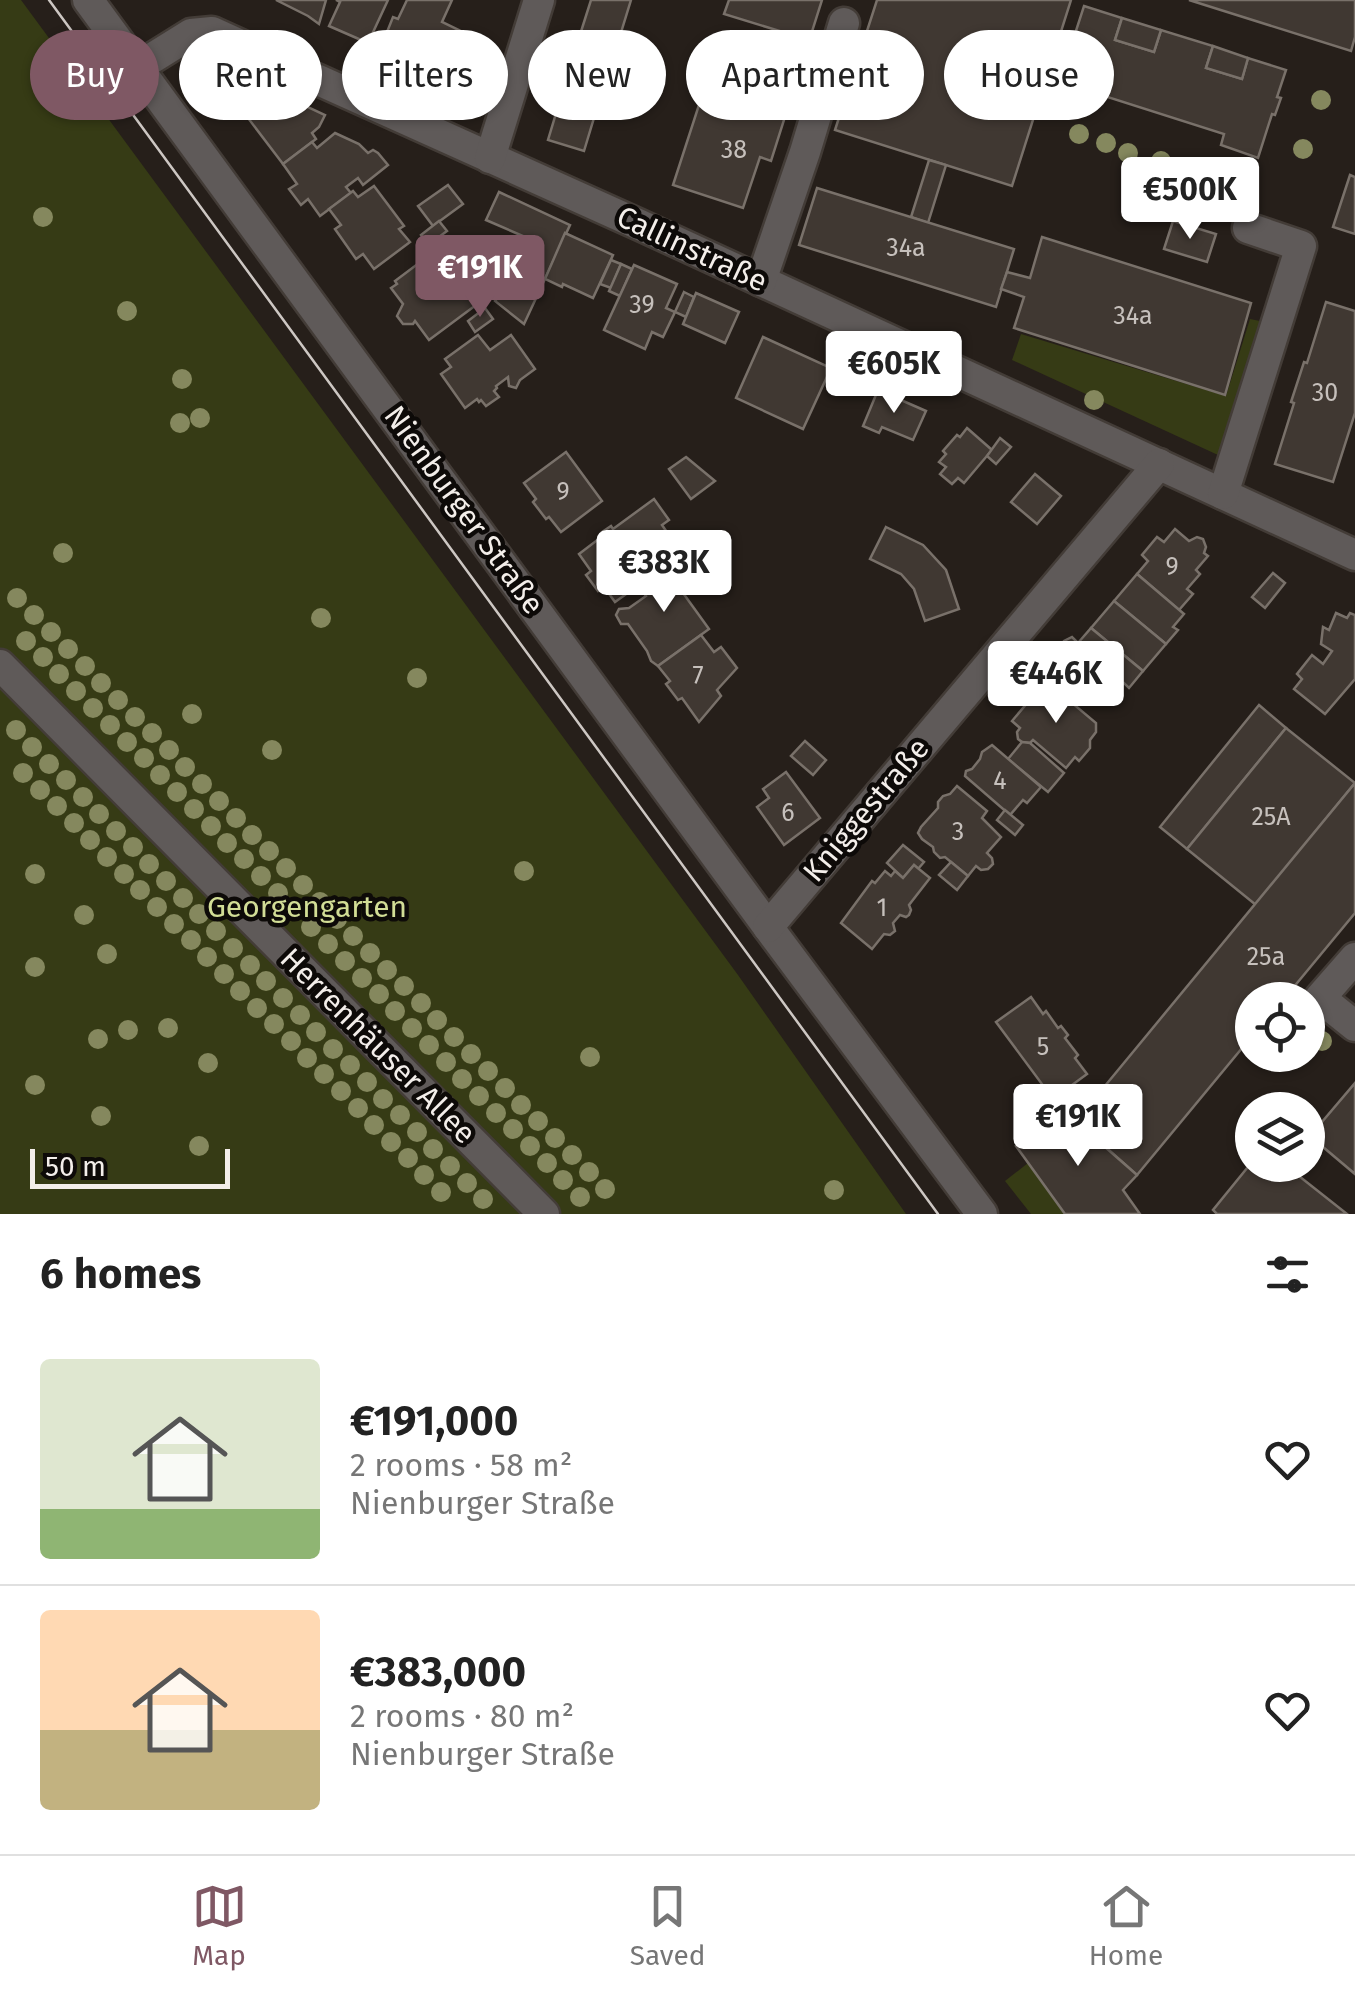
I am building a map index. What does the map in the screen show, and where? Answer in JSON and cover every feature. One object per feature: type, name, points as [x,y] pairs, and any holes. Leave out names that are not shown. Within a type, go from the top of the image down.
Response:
[{"type":"street","name":"Nienburger Straße","points":[[88,0],[110,30]]},
{"type":"street","points":[[490,158],[540,0]]},
{"type":"street","points":[[760,281],[848,13]]},
{"type":"street","name":"Callinstraße","points":[[159,54],[191,34],[212,32],[1355,555]]},
{"type":"street","name":"Nienburger Straße","points":[[159,96],[982,1214]]},
{"type":"street","points":[[1223,494],[1300,246],[1248,228]]},
{"type":"street","name":"Kniggestraße","points":[[768,926],[1159,464]]},
{"type":"street","name":"Herrenhäuser Allee","points":[[0,665],[544,1214]]},
{"type":"street","points":[[1355,958],[1320,998],[1355,1026]]},
{"type":"green space","name":"Georgengarten","points":[[0,0],[21,0],[43,30],[30,30],[30,120],[109,120],[738,975],[906,1214],[0,1214]]},
{"type":"green space","points":[[1250,319],[1260,321],[1218,455],[1012,360],[1021,334],[1226,396]]},
{"type":"green space","points":[[1028,1163],[1065,1214],[1031,1214],[1005,1181]]},
{"type":"building","points":[[276,0],[326,0],[319,24]]},
{"type":"building","points":[[336,0],[388,0],[374,30],[342,32],[329,26],[340,2]]},
{"type":"building","points":[[407,0],[452,0],[442,22],[459,30],[388,30],[393,17],[398,19]]},
{"type":"building","points":[[591,0],[631,0],[622,30],[581,30]]},
{"type":"building","points":[[729,0],[822,0],[812,30],[776,30],[724,14]]},
{"type":"building","points":[[877,0],[1071,0],[1061,30],[944,30],[944,120],[1033,120],[1012,186],[835,130],[838,120],[924,120],[924,30],[867,30]]},
{"type":"building","points":[[1189,0],[1355,0],[1355,37],[1351,51]]},
{"type":"building","points":[[1084,6],[1122,18],[1115,40],[1154,52],[1161,30],[1213,46],[1206,68],[1242,79],[1248,58],[1286,70],[1277,97],[1281,98],[1258,158],[1221,145],[1224,134],[1114,99],[1114,30],[1076,30]]},
{"type":"building","points":[[1122,18],[1161,30],[1154,52],[1115,40]]},
{"type":"building","points":[[1213,46],[1248,58],[1242,79],[1206,68]]},
{"type":"building","points":[[322,114],[325,115],[319,127],[312,133],[316,139],[283,164],[250,120],[322,120]]},
{"type":"building","points":[[554,120],[593,120],[584,151],[548,140]]},
{"type":"building","points":[[694,120],[784,120],[771,161],[760,157],[743,208],[673,185]]},
{"type":"building","points":[[335,133],[359,144],[368,153],[378,153],[388,165],[363,185],[358,178],[346,187],[351,193],[320,216],[308,199],[301,205],[289,189],[297,184],[283,164],[312,142],[317,148]]},
{"type":"building","points":[[929,160],[946,165],[928,223],[911,217]]},
{"type":"building","points":[[1350,175],[1355,177],[1355,234],[1333,227]]},
{"type":"building","points":[[448,185],[463,204],[433,226],[418,206]]},
{"type":"building","points":[[374,186],[404,226],[399,229],[410,242],[374,269],[363,254],[356,259],[335,229],[341,225],[329,209],[353,191],[358,197]]},
{"type":"building","points":[[817,188],[1014,249],[996,307],[799,245]]},
{"type":"building","points":[[499,192],[570,225],[524,324],[495,301],[525,237],[486,220]]},
{"type":"building","points":[[439,221],[447,231],[428,245],[421,235]]},
{"type":"building","points":[[1173,221],[1216,234],[1207,262],[1164,249]]},
{"type":"building","points":[[565,233],[613,255],[593,298],[545,279]]},
{"type":"building","points":[[1042,237],[1251,303],[1225,395],[1014,328],[1024,297],[1001,289],[1007,272],[1030,278]]},
{"type":"building","points":[[448,246],[470,277],[463,288],[476,305],[429,340],[415,321],[403,324],[397,316],[403,304],[391,288],[423,260],[424,263]]},
{"type":"building","points":[[507,257],[514,261],[496,300],[489,296]]},
{"type":"building","points":[[611,260],[621,264],[611,288],[600,284]]},
{"type":"building","points":[[621,264],[632,269],[620,296],[609,291]]},
{"type":"building","points":[[634,265],[677,284],[666,308],[675,312],[663,337],[652,332],[645,349],[604,330]]},
{"type":"building","points":[[684,292],[694,297],[686,317],[675,312]]},
{"type":"building","points":[[696,293],[739,312],[725,343],[683,324]]},
{"type":"building","points":[[1326,302],[1355,311],[1355,413],[1333,482],[1275,464],[1294,403],[1291,402]]},
{"type":"building","points":[[485,308],[493,319],[475,332],[468,321]]},
{"type":"building","points":[[478,335],[490,350],[511,335],[535,369],[516,388],[509,386],[508,377],[496,386],[494,391],[499,397],[486,406],[477,399],[465,408],[441,374],[451,367],[445,359]]},
{"type":"building","points":[[763,337],[831,368],[803,429],[736,398]]},
{"type":"building","points":[[878,390],[926,411],[913,440],[882,427],[879,433],[863,426]]},
{"type":"building","points":[[967,428],[992,450],[964,483],[958,478],[952,484],[940,474],[946,467],[939,462],[946,454],[943,451]]},
{"type":"building","points":[[1000,438],[1011,447],[996,464],[987,456]]},
{"type":"building","points":[[566,452],[602,501],[561,532],[533,502],[536,499],[524,483]]},
{"type":"building","points":[[686,457],[715,481],[691,499],[669,469]]},
{"type":"building","points":[[1035,474],[1061,496],[1037,524],[1011,502]]},
{"type":"building","points":[[654,499],[669,520],[662,525],[673,541],[645,557],[657,572],[615,602],[604,587],[598,591],[586,575],[591,571],[579,554],[604,535],[602,532],[611,526],[613,529]]},
{"type":"building","points":[[886,527],[923,545],[946,570],[959,609],[925,621],[914,589],[901,574],[870,559]]},
{"type":"building","points":[[1175,529],[1189,541],[1203,539],[1208,556],[1187,589],[1193,594],[1179,610],[1137,574],[1148,561],[1142,555],[1157,537],[1164,542]]},
{"type":"building","points":[[677,558],[691,577],[678,586],[709,629],[658,666],[628,624],[621,624],[616,615],[619,609],[629,608],[646,596],[639,586]]},
{"type":"building","points":[[1273,573],[1285,583],[1265,608],[1252,597]]},
{"type":"building","points":[[1137,574],[1184,614],[1173,627],[1178,630],[1166,644],[1114,601]]},
{"type":"building","points":[[1114,601],[1166,644],[1143,671],[1091,628]]},
{"type":"building","points":[[1336,613],[1347,618],[1350,613],[1355,615],[1355,679],[1325,714],[1294,689],[1302,679],[1297,674],[1312,655],[1323,664],[1332,651],[1321,644],[1323,627],[1329,630]]},
{"type":"building","points":[[1091,628],[1143,671],[1129,688],[1124,683],[1108,702],[1085,685],[1058,655],[1064,641],[1072,637],[1078,643]]},
{"type":"building","points":[[701,635],[714,652],[721,647],[737,668],[717,690],[721,696],[699,722],[666,684],[670,681],[658,666]]},
{"type":"building","points":[[1046,681],[1096,723],[1090,748],[1066,768],[1033,740],[1030,743],[1018,739],[1020,728],[1012,721]]},
{"type":"building","points":[[1259,705],[1286,728],[1187,849],[1160,827]]},
{"type":"building","points":[[1286,728],[1355,783],[1256,905],[1187,849]]},
{"type":"building","points":[[805,741],[826,760],[813,775],[791,756]]},
{"type":"building","points":[[1022,742],[1030,743],[1064,773],[1048,792],[1008,759]]},
{"type":"building","points":[[992,745],[1041,787],[1010,815],[965,776]]},
{"type":"building","points":[[786,772],[820,818],[784,845],[757,807],[769,798],[763,789]]},
{"type":"building","points":[[1355,783],[1355,913],[1298,982],[1235,982],[1235,1057],[1137,1175],[1076,1121]]},
{"type":"building","points":[[957,786],[987,811],[982,818],[1001,837],[987,853],[993,864],[981,870],[976,866],[968,876],[945,857],[940,858],[918,833],[938,808],[938,802]]},
{"type":"building","points":[[1005,810],[1023,825],[1015,835],[997,820]]},
{"type":"building","points":[[903,845],[924,862],[918,869],[914,865],[903,878],[887,863]]},
{"type":"building","points":[[951,862],[968,876],[957,890],[939,875]]},
{"type":"building","points":[[914,865],[930,878],[909,905],[909,915],[900,915],[893,923],[895,931],[884,934],[872,949],[841,923],[872,881],[875,883],[885,871],[891,876],[895,871],[903,878]]},
{"type":"building","points":[[1031,997],[1043,1014],[1046,1011],[1068,1035],[1065,1038],[1087,1074],[1053,1099],[996,1022]]},
{"type":"building","points":[[1355,1083],[1355,1174],[1325,1149],[1325,1118]]},
{"type":"building","points":[[1064,1111],[1137,1175],[1123,1190],[1140,1214],[1065,1214],[1016,1146]]},
{"type":"building","points":[[1236,1182],[1307,1182],[1347,1214],[1217,1214],[1213,1210]]},
{"type":"tram line","points":[[49,0],[938,1214]]}]
